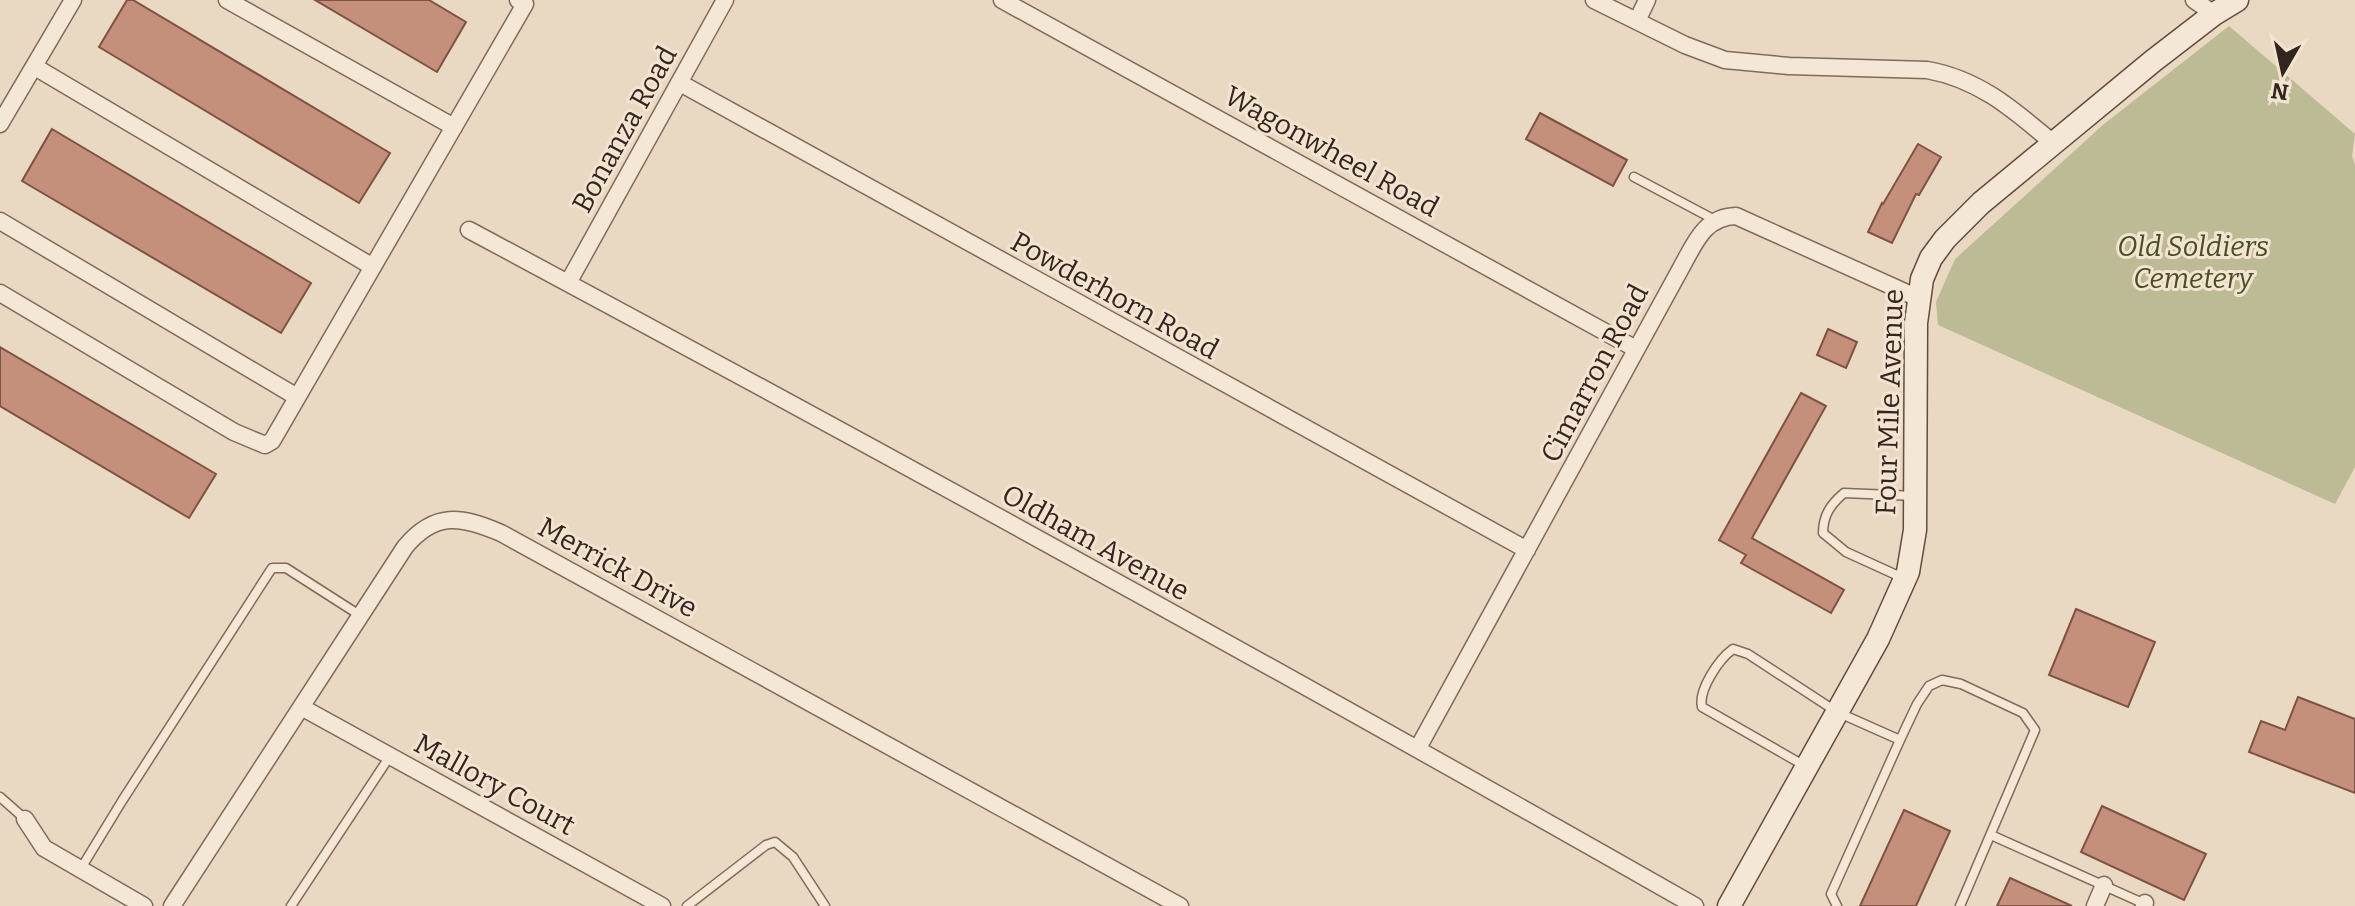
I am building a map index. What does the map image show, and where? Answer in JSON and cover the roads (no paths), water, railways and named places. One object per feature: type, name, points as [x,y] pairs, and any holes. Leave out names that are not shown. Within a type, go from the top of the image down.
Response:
[{"type":"street","points":[[0,124],[73,0]]},
{"type":"street","points":[[227,0],[454,127]]},
{"type":"street","points":[[0,293],[256,443],[265,445],[272,441],[525,4],[518,0]]},
{"type":"street","name":"Bonanza Road","points":[[568,283],[725,0]]},
{"type":"street","name":"Wagonwheel Road","points":[[1002,0],[1636,349]]},
{"type":"street","points":[[1594,0],[1704,54],[1725,60],[1947,73],[1981,88],[2053,143]]},
{"type":"street","points":[[1637,21],[1647,0]]},
{"type":"street","points":[[2194,0],[2214,14]]},
{"type":"street","name":"Four Mile Avenue","points":[[1729,906],[1878,639],[1905,579],[1913,551],[1918,298],[1931,258],[1945,239],[1981,203],[2214,14],[2237,0]]},
{"type":"street","points":[[35,67],[373,267]]},
{"type":"street","name":"Powderhorn Road","points":[[680,83],[1527,550]]},
{"type":"street","points":[[1716,220],[1736,216],[1918,298]]},
{"type":"street","name":"Cimarron Road","points":[[1418,748],[1700,235],[1716,220]]},
{"type":"street","points":[[0,221],[297,397]]},
{"type":"street","name":"Oldham Avenue","points":[[469,230],[1418,748],[1695,906]]},
{"type":"street","name":"Merrick Drive","points":[[172,906],[396,560],[418,531],[442,520],[460,519],[480,524],[526,546],[1180,906]]},
{"type":"street","name":"Mallory Court","points":[[303,708],[662,906]]},
{"type":"street","points":[[25,819],[44,848],[144,906]]},
{"type":"street","points":[[2095,906],[2104,885]]},
{"type":"lane","points":[[1634,177],[1716,220]]},
{"type":"lane","points":[[1905,579],[1846,552],[1823,533],[1823,520],[1832,504],[1844,493],[1915,496]]},
{"type":"lane","points":[[80,870],[272,568],[286,568],[361,617]]},
{"type":"lane","points":[[1807,767],[1702,707],[1702,694],[1726,654],[1733,649],[1748,654],[1837,712],[1900,740]]},
{"type":"lane","points":[[1837,906],[1831,894],[1900,740],[1929,686],[1942,680],[1961,684],[2023,713],[2035,730],[1960,906]]},
{"type":"lane","points":[[291,906],[390,756]]},
{"type":"lane","points":[[0,797],[25,819]]},
{"type":"lane","points":[[1991,835],[2146,905]]},
{"type":"lane","points":[[687,906],[766,845],[775,842],[793,857],[825,906]]},
{"type":"park label","name":"Old Soldiers Cemetery","points":[[2193,262]]}]
